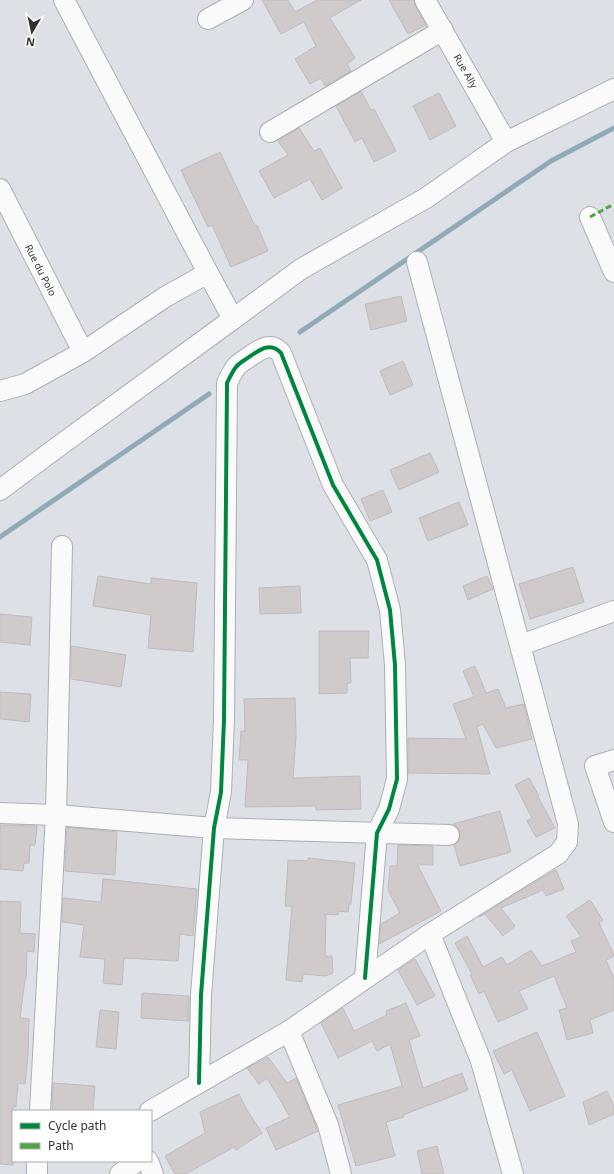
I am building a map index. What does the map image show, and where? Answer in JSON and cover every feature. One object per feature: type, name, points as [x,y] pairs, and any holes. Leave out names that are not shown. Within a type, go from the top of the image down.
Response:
[{"type":"street","points":[[64,0],[233,318]]},
{"type":"street","points":[[208,19],[243,0]]},
{"type":"street","name":"Rue Ally","points":[[425,0],[506,142]]},
{"type":"street","points":[[270,132],[443,30]]},
{"type":"street","points":[[0,490],[301,268],[426,198],[506,142],[614,89]]},
{"type":"street","name":"Rue du Polo","points":[[0,189],[82,352]]},
{"type":"street","points":[[590,217],[614,272]]},
{"type":"street","points":[[152,1110],[289,1031],[430,934],[558,854],[567,842],[568,824],[417,262]]},
{"type":"street","points":[[0,391],[25,384],[82,352],[165,297],[208,273]]},
{"type":"street","points":[[199,1083],[202,995],[214,828],[222,792],[227,384],[231,374],[238,365],[262,348],[268,347],[278,349],[281,353],[333,485],[377,560],[390,610],[395,665],[396,779],[389,809],[377,832],[365,978]]},
{"type":"street","points":[[40,1110],[56,815],[62,546]]},
{"type":"street","points":[[521,645],[614,611]]},
{"type":"street","points":[[614,760],[595,766],[614,822]]},
{"type":"street","points":[[0,813],[56,815],[214,828],[449,835]]},
{"type":"street","points":[[430,934],[481,1061],[513,1174]]},
{"type":"street","points":[[289,1031],[328,1125],[340,1174]]},
{"type":"street","points":[[37,1162],[37,1174]]},
{"type":"street","points":[[120,1174],[136,1162]]},
{"type":"street","points":[[148,1162],[153,1174]]},
{"type":"building","points":[[262,0],[288,0],[295,12],[317,0],[361,0],[330,18],[355,58],[347,64],[351,71],[325,86],[321,78],[310,84],[295,59],[316,46],[304,22],[281,34]]},
{"type":"building","points":[[389,0],[414,0],[415,6],[426,25],[408,34]]},
{"type":"building","points":[[361,91],[371,110],[374,109],[396,151],[374,162],[362,138],[355,142],[336,106]]},
{"type":"building","points":[[439,93],[456,126],[430,140],[413,106]]},
{"type":"building","points":[[299,128],[314,151],[320,148],[342,188],[322,200],[310,179],[274,198],[259,171],[288,155],[278,141]]},
{"type":"building","points":[[220,152],[255,226],[257,225],[268,251],[231,267],[212,225],[208,227],[181,170]]},
{"type":"building","points":[[401,296],[407,321],[371,330],[365,304]]},
{"type":"building","points":[[403,361],[413,385],[390,395],[380,371]]},
{"type":"building","points":[[430,453],[439,472],[399,490],[390,470]]},
{"type":"building","points":[[383,490],[392,512],[370,521],[361,499]]},
{"type":"building","points":[[459,502],[468,525],[428,541],[419,518]]},
{"type":"building","points":[[573,567],[584,602],[530,619],[519,584]]},
{"type":"building","points":[[98,576],[151,584],[151,578],[197,583],[193,652],[148,648],[151,615],[93,606]]},
{"type":"building","points":[[487,576],[493,589],[468,600],[463,586]]},
{"type":"building","points":[[300,586],[301,613],[260,614],[259,588]]},
{"type":"building","points":[[0,614],[32,617],[30,645],[0,642]]},
{"type":"building","points":[[319,631],[369,631],[368,658],[350,658],[351,683],[347,683],[347,693],[319,694]]},
{"type":"building","points":[[71,646],[126,655],[121,687],[71,679]]},
{"type":"building","points":[[475,666],[486,693],[498,689],[506,708],[524,704],[532,739],[496,748],[483,724],[477,727],[490,774],[408,773],[408,738],[466,739],[453,704],[474,697],[463,671]]},
{"type":"building","points":[[0,692],[31,694],[29,722],[0,719]]},
{"type":"building","points":[[295,698],[296,736],[293,778],[360,776],[361,809],[316,810],[316,806],[245,807],[248,760],[239,760],[241,731],[245,731],[244,699]]},
{"type":"building","points":[[529,778],[555,828],[536,837],[527,821],[532,818],[515,785]]},
{"type":"building","points":[[500,811],[511,852],[460,866],[454,845],[459,841],[459,829],[453,824]]},
{"type":"building","points":[[0,825],[37,826],[35,845],[30,845],[29,863],[24,863],[23,871],[0,869]]},
{"type":"building","points":[[67,827],[117,832],[115,875],[65,871]]},
{"type":"building","points":[[398,845],[433,846],[433,865],[417,864],[441,911],[379,944],[381,924],[400,913],[388,890],[390,866],[397,866]]},
{"type":"building","points":[[308,858],[355,863],[351,904],[349,904],[348,912],[338,911],[338,915],[326,914],[325,956],[332,956],[333,973],[325,976],[303,974],[302,982],[286,980],[292,906],[285,906],[288,860],[308,861]]},
{"type":"building","points":[[556,870],[564,889],[546,896],[543,890],[501,908],[515,926],[503,936],[485,914],[479,917],[550,873]]},
{"type":"building","points":[[103,879],[197,889],[193,936],[180,934],[178,961],[124,958],[122,985],[103,983],[105,959],[80,957],[84,925],[62,922],[63,898],[101,902]]},
{"type":"building","points":[[590,900],[603,920],[599,923],[614,955],[606,960],[614,978],[614,1010],[590,1020],[593,1033],[567,1040],[559,1010],[567,1008],[554,976],[519,991],[528,1009],[498,1022],[484,991],[479,994],[470,975],[472,974],[455,943],[467,936],[483,967],[502,957],[507,965],[531,950],[542,966],[576,952],[571,941],[581,937],[566,916]]},
{"type":"building","points":[[0,901],[21,902],[20,933],[35,934],[34,952],[27,951],[26,979],[20,1018],[29,1019],[28,1055],[25,1084],[18,1083],[16,1107],[13,1106],[12,1110],[13,1165],[0,1164]]},
{"type":"building","points":[[415,959],[435,996],[417,1005],[398,970]]},
{"type":"building","points":[[142,993],[189,996],[189,1021],[141,1018]]},
{"type":"building","points":[[406,1003],[420,1036],[409,1040],[423,1088],[462,1073],[468,1090],[403,1115],[404,1117],[386,1122],[395,1156],[356,1166],[338,1105],[402,1086],[390,1044],[377,1051],[372,1041],[338,1058],[321,1023],[343,1008],[354,1031],[387,1015],[386,1011]]},
{"type":"building","points":[[100,1010],[119,1012],[116,1049],[96,1047]]},
{"type":"building","points":[[537,1032],[565,1096],[530,1111],[512,1070],[504,1074],[493,1051]]},
{"type":"building","points":[[268,1057],[287,1083],[296,1078],[318,1131],[276,1150],[266,1128],[290,1117],[267,1078],[259,1084],[247,1068]]},
{"type":"building","points":[[53,1083],[95,1086],[93,1110],[52,1110]]},
{"type":"building","points":[[607,1091],[614,1107],[614,1114],[589,1125],[583,1102]]},
{"type":"building","points":[[239,1094],[247,1110],[262,1133],[236,1150],[234,1147],[186,1174],[175,1174],[165,1156],[205,1133],[200,1112]]},
{"type":"building","points":[[437,1146],[444,1174],[422,1174],[417,1151]]},
{"type":"waterway","points":[[300,332],[551,161],[614,128]]},
{"type":"waterway","points":[[0,537],[209,394]]},
{"type":"marked path","points":[[590,217],[614,204]]},
{"type":"cycle path","points":[[199,1083],[201,995],[214,828],[221,792],[224,720],[227,383],[233,371],[239,364],[257,352],[269,347],[277,349],[281,353],[333,485],[377,560],[390,610],[395,665],[397,779],[389,809],[377,833],[365,978]]}]
